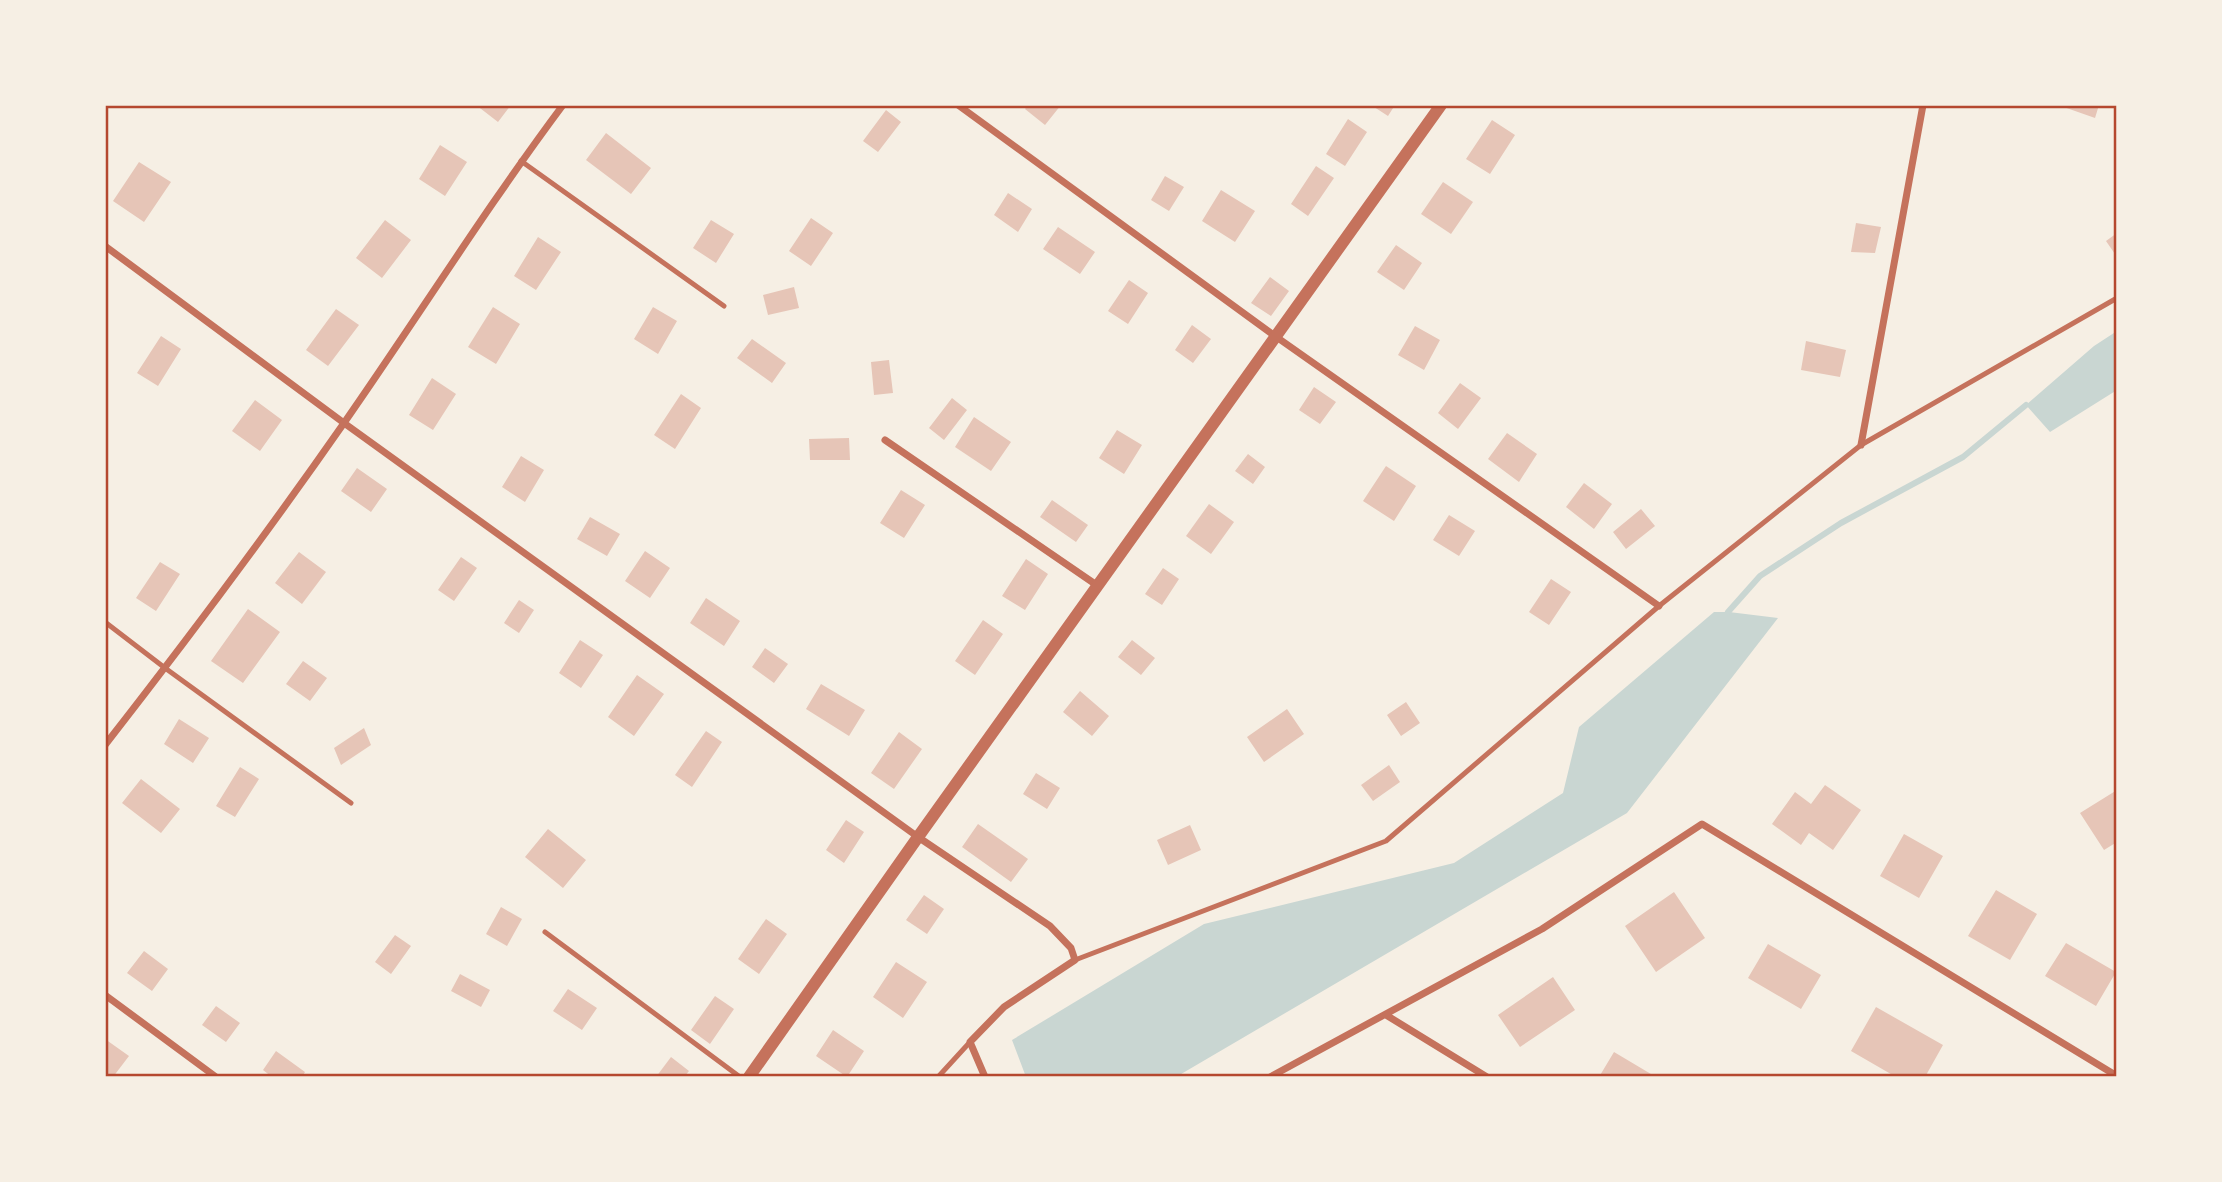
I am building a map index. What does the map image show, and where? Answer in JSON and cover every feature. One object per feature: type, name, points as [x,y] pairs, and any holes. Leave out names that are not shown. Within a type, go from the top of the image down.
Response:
[{"type":"street","points":[[105,745],[165,668],[344,423],[521,161],[563,105]]},
{"type":"street","points":[[958,105],[1275,336],[1659,606]]},
{"type":"street","points":[[749,1077],[1441,105]]},
{"type":"street","points":[[1861,445],[1923,105]]},
{"type":"street","points":[[105,246],[344,423],[918,837],[1050,926],[1071,948],[1075,960],[1003,1007],[970,1042],[985,1077]]},
{"type":"street","points":[[885,440],[1098,586]]},
{"type":"street","points":[[1270,1077],[1542,929],[1702,824],[2112,1073],[2109,1077]]},
{"type":"street","points":[[105,995],[216,1077]]},
{"type":"street","points":[[1386,1015],[1487,1077]]},
{"type":"lane","points":[[521,161],[724,306]]},
{"type":"lane","points":[[1075,960],[1386,841],[1659,606],[1861,445],[2117,298]]},
{"type":"lane","points":[[105,622],[351,803]]},
{"type":"lane","points":[[545,932],[740,1077]]},
{"type":"lane","points":[[938,1077],[970,1042]]},
{"type":"shaded area","points":[[2117,331],[2117,390],[2050,432],[2026,405],[2094,346]]},
{"type":"shaded area","points":[[1714,612],[1778,618],[1627,813],[1176,1077],[1026,1077],[1012,1040],[1204,924],[1454,863],[1563,793],[1579,727]]},
{"type":"building","points":[[476,105],[511,105],[498,122]]},
{"type":"building","points":[[1028,105],[1061,105],[1045,125],[1025,109]]},
{"type":"building","points":[[1371,105],[1395,105],[1388,116]]},
{"type":"building","points":[[2058,105],[2099,105],[2095,118]]},
{"type":"building","points":[[886,110],[901,122],[878,152],[863,141]]},
{"type":"building","points":[[1348,119],[1367,132],[1345,166],[1326,154]]},
{"type":"building","points":[[1492,120],[1515,135],[1490,174],[1466,159]]},
{"type":"building","points":[[606,133],[651,168],[631,194],[586,160]]},
{"type":"building","points":[[440,145],[467,162],[445,196],[419,179]]},
{"type":"building","points":[[139,162],[171,182],[144,222],[113,201]]},
{"type":"building","points":[[1316,166],[1334,178],[1308,216],[1291,204]]},
{"type":"building","points":[[1165,176],[1184,187],[1169,211],[1151,200]]},
{"type":"building","points":[[1443,182],[1473,202],[1451,234],[1421,214]]},
{"type":"building","points":[[1221,190],[1255,211],[1235,242],[1202,221]]},
{"type":"building","points":[[1008,193],[1032,209],[1018,232],[994,215]]},
{"type":"building","points":[[811,218],[833,233],[811,266],[789,251]]},
{"type":"building","points":[[385,220],[411,240],[382,278],[356,258]]},
{"type":"building","points":[[711,220],[734,234],[716,263],[693,248]]},
{"type":"building","points":[[1856,223],[1881,227],[1875,253],[1851,252]]},
{"type":"building","points":[[1058,227],[1095,252],[1080,274],[1043,249]]},
{"type":"building","points":[[2117,233],[2117,257],[2106,241]]},
{"type":"building","points":[[538,237],[561,252],[536,290],[514,276]]},
{"type":"building","points":[[1396,245],[1422,263],[1404,290],[1377,272]]},
{"type":"building","points":[[1270,277],[1289,291],[1271,316],[1251,303]]},
{"type":"building","points":[[1129,280],[1148,293],[1128,324],[1108,311]]},
{"type":"building","points":[[794,287],[799,308],[768,315],[763,295]]},
{"type":"building","points":[[493,307],[520,324],[496,364],[468,347]]},
{"type":"building","points":[[653,307],[677,321],[658,354],[634,339]]},
{"type":"building","points":[[336,309],[359,325],[328,366],[306,350]]},
{"type":"building","points":[[1192,325],[1211,339],[1193,363],[1175,350]]},
{"type":"building","points":[[1415,326],[1440,340],[1424,370],[1398,355]]},
{"type":"building","points":[[161,336],[181,349],[158,386],[137,373]]},
{"type":"building","points":[[752,339],[786,363],[772,383],[737,358]]},
{"type":"building","points":[[1806,341],[1846,350],[1840,377],[1801,370]]},
{"type":"building","points":[[889,360],[893,393],[874,395],[871,362]]},
{"type":"building","points":[[432,378],[456,394],[433,430],[409,415]]},
{"type":"building","points":[[1460,383],[1481,398],[1458,429],[1438,413]]},
{"type":"building","points":[[1314,387],[1336,402],[1320,424],[1299,410]]},
{"type":"building","points":[[681,394],[701,408],[675,449],[654,435]]},
{"type":"building","points":[[952,398],[967,410],[944,440],[929,428]]},
{"type":"building","points":[[255,400],[282,420],[260,451],[232,431]]},
{"type":"building","points":[[974,417],[1011,442],[991,471],[955,447]]},
{"type":"building","points":[[1117,430],[1142,445],[1124,474],[1099,458]]},
{"type":"building","points":[[1507,433],[1537,454],[1519,482],[1488,459]]},
{"type":"building","points":[[849,438],[850,460],[810,460],[809,439]]},
{"type":"building","points":[[1248,454],[1265,467],[1253,484],[1235,471]]},
{"type":"building","points":[[521,456],[544,470],[525,502],[502,487]]},
{"type":"building","points":[[1386,466],[1416,486],[1394,521],[1363,501]]},
{"type":"building","points":[[357,468],[387,489],[371,512],[341,491]]},
{"type":"building","points":[[1584,483],[1612,504],[1594,529],[1566,507]]},
{"type":"building","points":[[901,490],[925,505],[904,538],[880,523]]},
{"type":"building","points":[[1052,500],[1088,525],[1076,542],[1040,517]]},
{"type":"building","points":[[1209,504],[1234,522],[1211,554],[1186,536]]},
{"type":"building","points":[[1641,509],[1655,526],[1626,549],[1613,532]]},
{"type":"building","points":[[1449,515],[1475,531],[1459,556],[1433,540]]},
{"type":"building","points":[[590,517],[620,534],[607,556],[577,539]]},
{"type":"building","points":[[645,551],[670,568],[650,598],[625,581]]},
{"type":"building","points":[[299,552],[326,572],[302,604],[275,583]]},
{"type":"building","points":[[461,557],[477,568],[454,601],[438,590]]},
{"type":"building","points":[[1026,559],[1048,574],[1025,610],[1002,596]]},
{"type":"building","points":[[160,562],[180,574],[156,611],[136,598]]},
{"type":"building","points":[[1163,568],[1179,579],[1162,605],[1145,594]]},
{"type":"building","points":[[1551,579],[1571,592],[1549,625],[1529,612]]},
{"type":"building","points":[[706,598],[740,621],[724,646],[690,623]]},
{"type":"building","points":[[519,600],[534,610],[519,633],[504,623]]},
{"type":"building","points":[[248,609],[280,632],[243,683],[211,661]]},
{"type":"building","points":[[983,620],[1003,634],[975,675],[955,661]]},
{"type":"building","points":[[580,640],[603,655],[581,688],[559,673]]},
{"type":"building","points":[[1132,640],[1155,658],[1141,675],[1118,657]]},
{"type":"building","points":[[765,648],[788,664],[774,683],[752,667]]},
{"type":"building","points":[[303,661],[327,678],[310,701],[286,684]]},
{"type":"building","points":[[637,675],[664,694],[634,736],[608,717]]},
{"type":"building","points":[[821,684],[865,710],[849,736],[806,709]]},
{"type":"building","points":[[1080,691],[1109,716],[1092,736],[1063,712]]},
{"type":"building","points":[[1406,702],[1420,723],[1401,736],[1387,715]]},
{"type":"building","points":[[1287,709],[1304,734],[1264,762],[1247,737]]},
{"type":"building","points":[[179,719],[209,738],[193,763],[164,744]]},
{"type":"building","points":[[364,728],[371,745],[341,765],[334,748]]},
{"type":"building","points":[[706,731],[722,742],[692,787],[675,775]]},
{"type":"building","points":[[899,732],[922,749],[894,789],[871,773]]},
{"type":"building","points":[[1389,765],[1400,782],[1373,801],[1361,785]]},
{"type":"building","points":[[240,767],[259,779],[235,817],[216,806]]},
{"type":"building","points":[[1036,773],[1060,788],[1047,809],[1023,794]]},
{"type":"building","points":[[141,779],[180,809],[161,833],[122,803]]},
{"type":"building","points":[[1825,785],[1861,810],[1833,850],[1809,833],[1801,845],[1772,824],[1795,792],[1811,804]]},
{"type":"building","points":[[2117,790],[2117,842],[2104,850],[2080,813]]},
{"type":"building","points":[[846,820],[864,832],[844,863],[826,850]]},
{"type":"building","points":[[978,824],[1028,859],[1011,882],[962,847]]},
{"type":"building","points":[[1190,825],[1201,850],[1168,865],[1157,840]]},
{"type":"building","points":[[548,829],[586,860],[563,888],[525,857]]},
{"type":"building","points":[[1904,834],[1943,856],[1919,898],[1880,876]]},
{"type":"building","points":[[1996,890],[2037,914],[2010,960],[1968,936]]},
{"type":"building","points":[[1674,892],[1705,938],[1656,972],[1625,926]]},
{"type":"building","points":[[924,895],[944,909],[927,934],[906,920]]},
{"type":"building","points":[[501,907],[522,919],[507,946],[486,934]]},
{"type":"building","points":[[766,919],[787,934],[759,974],[738,959]]},
{"type":"building","points":[[395,935],[411,946],[391,974],[375,962]]},
{"type":"building","points":[[2066,943],[2116,972],[2096,1006],[2045,976]]},
{"type":"building","points":[[1768,944],[1821,975],[1801,1009],[1748,978]]},
{"type":"building","points":[[144,951],[168,969],[152,991],[127,973]]},
{"type":"building","points":[[896,962],[927,982],[903,1018],[873,997]]},
{"type":"building","points":[[460,974],[490,990],[481,1007],[451,991]]},
{"type":"building","points":[[1553,977],[1575,1010],[1520,1047],[1498,1015]]},
{"type":"building","points":[[568,989],[597,1008],[582,1030],[553,1011]]},
{"type":"building","points":[[715,996],[734,1009],[710,1044],[691,1030]]},
{"type":"building","points":[[216,1006],[240,1023],[226,1042],[202,1025]]},
{"type":"building","points":[[1876,1007],[1943,1045],[1925,1077],[1896,1077],[1851,1051]]},
{"type":"building","points":[[833,1030],[864,1051],[847,1077],[816,1056]]},
{"type":"building","points":[[105,1039],[129,1056],[113,1077],[105,1077]]},
{"type":"building","points":[[276,1051],[305,1072],[302,1077],[272,1077],[263,1070]]},
{"type":"building","points":[[1614,1052],[1656,1077],[1599,1077]]},
{"type":"building","points":[[671,1057],[689,1071],[684,1077],[656,1077]]},
{"type":"waterway","points":[[1728,612],[1760,576],[1841,523],[1963,457],[2026,405]]}]
